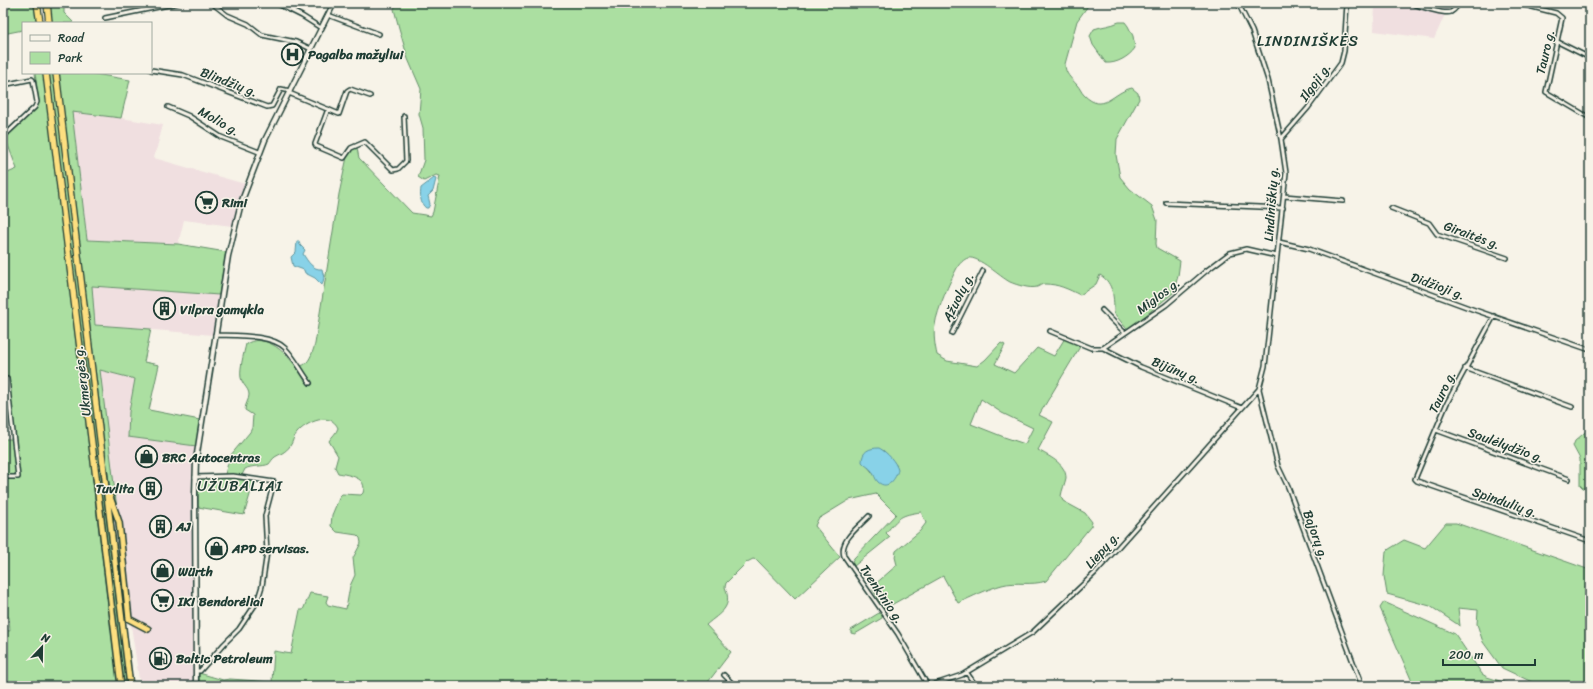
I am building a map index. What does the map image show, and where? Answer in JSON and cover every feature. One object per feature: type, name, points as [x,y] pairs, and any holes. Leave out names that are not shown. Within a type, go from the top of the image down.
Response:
[{"type":"highway","points":[[38,3],[40,22]]},
{"type":"highway","points":[[46,3],[49,22]]},
{"type":"highway","name":"Ukmergės g.","points":[[46,74],[121,686]]},
{"type":"highway","name":"Ukmergės g.","points":[[56,74],[130,686]]},
{"type":"highway","points":[[105,474],[108,481],[110,496],[119,522],[128,597],[128,616],[129,619],[148,629]]},
{"type":"main road","points":[[196,686],[195,477],[198,443],[232,237],[244,193],[260,152],[334,3]]},
{"type":"street","points":[[105,18],[178,3]]},
{"type":"street","points":[[276,3],[293,11],[321,28]]},
{"type":"street","points":[[293,11],[297,3]]},
{"type":"street","name":"Lindiniškių g.","points":[[1238,3],[1254,36],[1268,80],[1281,139],[1286,173],[1265,366],[1259,389]]},
{"type":"street","name":"Ilgoji g.","points":[[1281,139],[1308,108],[1341,63],[1344,51],[1347,3]]},
{"type":"street","points":[[1411,3],[1449,13],[1460,3]]},
{"type":"street","name":"Tauro g.","points":[[1516,3],[1560,15],[1562,21],[1546,92],[1590,118]]},
{"type":"street","points":[[213,4],[227,15],[248,24],[262,35],[296,42],[311,50]]},
{"type":"street","points":[[328,15],[379,34]]},
{"type":"street","points":[[1558,42],[1590,58]]},
{"type":"street","name":"Blindžių g.","points":[[152,70],[183,75],[267,107],[272,106],[281,89],[289,92]]},
{"type":"street","points":[[3,85],[32,78],[37,102],[35,107],[3,137]]},
{"type":"street","points":[[289,92],[339,114],[347,91],[350,89],[370,96]]},
{"type":"street","name":"Molio g.","points":[[168,107],[189,116],[221,137],[260,152]]},
{"type":"street","points":[[328,109],[315,144],[316,146],[344,158],[351,148],[365,142],[393,170],[398,169],[406,161],[404,116]]},
{"type":"street","points":[[1284,196],[1343,201]]},
{"type":"street","points":[[1166,204],[1283,208]]},
{"type":"street","name":"Giraitės g.","points":[[1391,208],[1429,223],[1437,234],[1506,258]]},
{"type":"street","name":"Didžioji g.","points":[[1279,242],[1309,249],[1590,350]]},
{"type":"street","name":"Miglos g.","points":[[1103,348],[1166,305],[1230,253],[1246,249],[1277,256]]},
{"type":"street","name":"Ąžuolų g.","points":[[952,332],[983,271]]},
{"type":"street","points":[[1102,310],[1125,333]]},
{"type":"street","name":"Tauro g.","points":[[1415,479],[1447,403],[1494,316]]},
{"type":"street","points":[[1050,331],[1092,348],[1103,348]]},
{"type":"street","points":[[215,335],[263,338],[280,344],[292,356],[310,383]]},
{"type":"street","name":"Bijūnų g.","points":[[1103,348],[1142,367],[1242,408]]},
{"type":"street","points":[[1465,368],[1572,407]]},
{"type":"street","points":[[3,477],[18,477],[7,379]]},
{"type":"street","name":"Liepų g.","points":[[928,686],[967,673],[1033,632],[1095,573],[1259,389]]},
{"type":"street","name":"Bajorų g.","points":[[1259,389],[1278,466],[1288,487],[1362,686]]},
{"type":"street","name":"Saulėlydžio g.","points":[[1436,430],[1570,480]]},
{"type":"street","points":[[195,477],[233,476],[274,482],[265,516],[267,552],[262,586],[257,602],[239,629],[200,671],[196,671]]},
{"type":"street","name":"Spindulių g.","points":[[1415,479],[1417,481],[1590,541]]},
{"type":"street","name":"Tvenkinio g.","points":[[868,516],[845,542],[843,551],[844,556],[897,634],[928,686]]},
{"type":"street","points":[[967,673],[976,686]]},
{"type":"street","points":[[724,675],[734,686]]},
{"type":"shaded area","points":[[1375,3],[1456,3],[1447,10],[1434,39],[1374,31]]},
{"type":"shaded area","points":[[72,112],[163,125],[154,158],[245,184],[232,226],[184,220],[178,244],[87,240]]},
{"type":"shaded area","points":[[92,286],[219,295],[213,335],[95,325]]},
{"type":"shaded area","points":[[99,370],[135,379],[129,412],[128,437],[196,446],[192,504],[194,686],[142,686],[139,679],[129,612]]},
{"type":"green space","points":[[3,3],[34,3],[36,22],[22,22],[22,30],[3,34]]},
{"type":"green space","points":[[50,3],[64,3],[64,13],[73,22],[52,22]]},
{"type":"green space","points":[[397,3],[1090,3],[1077,21],[1065,64],[1066,71],[1084,95],[1091,101],[1097,103],[1103,103],[1125,90],[1132,88],[1138,93],[1139,99],[1117,139],[1116,155],[1120,177],[1130,189],[1152,206],[1157,220],[1157,248],[1180,261],[1178,276],[1173,293],[1129,329],[1125,327],[1114,313],[1111,287],[1105,278],[1100,275],[1096,284],[1080,295],[1059,286],[1050,284],[1031,287],[1016,284],[1010,282],[978,260],[968,258],[959,265],[951,280],[938,312],[934,332],[937,355],[947,361],[977,366],[985,360],[1001,343],[1005,345],[995,364],[1014,373],[1037,348],[1054,356],[1065,338],[1081,345],[1039,415],[1053,422],[1038,450],[1056,461],[1063,468],[1066,478],[1061,496],[1063,501],[1085,513],[1092,522],[1091,526],[1046,581],[1002,585],[958,603],[943,576],[884,609],[873,590],[873,586],[897,565],[895,557],[896,551],[920,531],[926,523],[921,512],[908,514],[900,518],[886,533],[890,537],[854,566],[852,561],[854,558],[896,514],[876,494],[849,500],[818,519],[815,526],[840,557],[795,599],[757,560],[753,559],[747,562],[726,583],[725,587],[728,600],[726,605],[721,613],[706,625],[731,652],[705,686],[199,686],[199,673],[223,680],[230,679],[272,682],[274,651],[291,654],[300,610],[303,610],[310,593],[328,596],[326,602],[328,605],[346,609],[350,586],[355,575],[353,558],[361,543],[360,538],[357,535],[337,532],[331,526],[332,515],[342,494],[361,495],[364,488],[363,483],[360,480],[352,476],[338,473],[335,467],[338,456],[329,441],[338,428],[335,423],[324,419],[306,425],[296,435],[288,448],[274,458],[269,464],[245,469],[240,479],[254,481],[244,515],[198,507],[198,475],[225,474],[230,456],[252,428],[253,415],[245,410],[249,393],[241,377],[246,344],[252,341],[268,342],[283,352],[296,365],[300,366],[307,362],[311,355],[315,344],[339,194],[347,157],[351,149],[355,147],[357,148],[359,158],[412,213],[431,216],[433,212],[440,176],[436,175],[424,181],[418,177],[424,160],[423,128],[419,114],[421,89],[408,59],[394,9]],"holes":[[[981,399],[1002,413],[1033,428],[1025,444],[971,424]],[[883,450],[897,466],[875,476],[868,467]]]},
{"type":"green space","points":[[1119,22],[1125,22],[1128,26],[1133,36],[1135,48],[1122,59],[1106,63],[1093,45],[1090,36],[1094,29]]},
{"type":"green space","points":[[35,74],[43,74],[118,686],[3,686],[3,630],[10,631],[9,617],[3,615],[3,439],[12,439],[11,418],[3,418],[3,391],[7,391],[5,382],[3,382],[3,175],[17,169],[6,140],[9,128],[39,102]]},
{"type":"green space","points":[[49,74],[53,74],[128,686],[123,685]]},
{"type":"green space","points":[[59,74],[95,74],[130,80],[121,118],[72,112],[87,240],[178,244],[226,252],[219,295],[92,286],[95,325],[151,329],[144,362],[159,365],[149,410],[200,420],[196,446],[128,437],[129,412],[135,379],[100,370],[117,509],[111,498]]},
{"type":"green space","points":[[1590,428],[1590,489],[1583,488],[1580,485],[1580,459],[1573,446],[1575,441]]},
{"type":"green space","points":[[1446,523],[1456,523],[1590,570],[1590,686],[1533,686],[1532,682],[1502,668],[1483,642],[1477,624],[1478,610],[1458,608],[1460,626],[1430,606],[1387,594],[1384,576],[1386,551],[1404,540],[1425,548]]},
{"type":"green space","points":[[1384,602],[1455,634],[1482,674],[1516,686],[1414,686],[1380,608]]},
{"type":"green space","points":[[879,613],[882,615],[882,618],[855,634],[851,633],[851,630]]},
{"type":"water","points":[[434,178],[436,179],[433,191],[428,196],[430,204],[428,208],[426,208],[422,202],[421,188]]},
{"type":"water","points":[[297,241],[299,241],[300,245],[305,250],[303,254],[309,263],[313,267],[322,269],[324,278],[322,285],[315,278],[305,273],[304,270],[293,266],[291,257],[296,252]]},
{"type":"water","points":[[879,448],[891,458],[898,470],[893,480],[885,485],[878,482],[872,471],[862,462],[863,455],[867,451]]},
{"type":"place","name":"Pagalba mažyliui","points":[[292,54]]},
{"type":"place","name":"Rimi","points":[[206,202]]},
{"type":"place","name":"Vilpra gamykla","points":[[164,309]]},
{"type":"place","name":"BRC Autocentras","points":[[147,457]]},
{"type":"place","name":"Tuvlita","points":[[150,488]]},
{"type":"place","name":"AJ","points":[[161,526]]},
{"type":"place","name":"APD servisas.","points":[[216,548]]},
{"type":"place","name":"Würth","points":[[163,571]]},
{"type":"place","name":"IKI Bendorėliai","points":[[163,601]]},
{"type":"place","name":"Baltic Petroleum","points":[[160,658]]},
{"type":"district","name":"LINDINIŠKĖS","points":[[1308,41]]},
{"type":"district","name":"UŽUBALIAI","points":[[240,486]]}]
